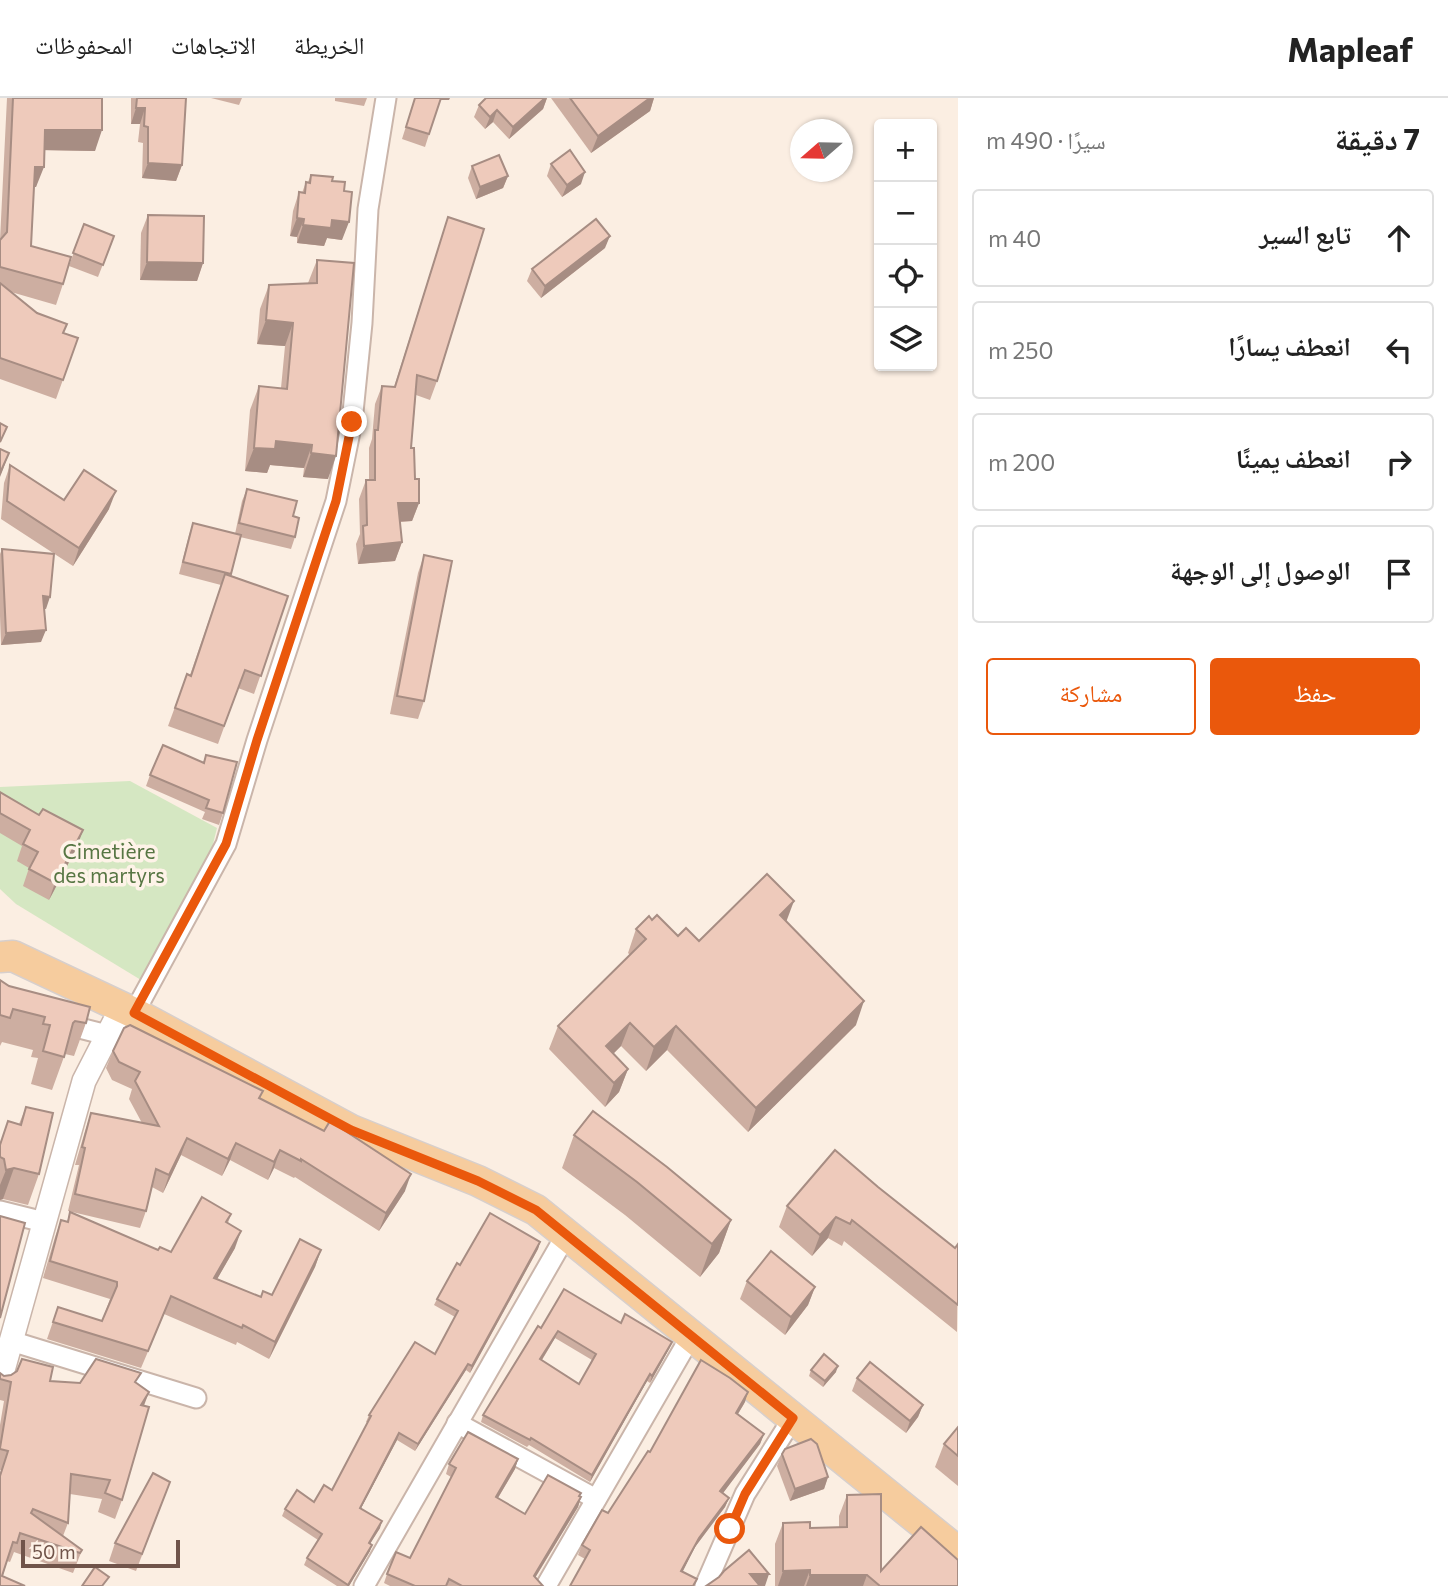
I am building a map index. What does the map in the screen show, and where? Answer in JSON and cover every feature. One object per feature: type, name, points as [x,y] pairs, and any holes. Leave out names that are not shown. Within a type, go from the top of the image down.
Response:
[{"type":"main road","points":[[4,952],[128,1010],[351,1130],[478,1181],[536,1210],[958,1552]]},
{"type":"street","points":[[0,1381],[84,1081],[107,1035],[128,1010],[226,844],[257,740],[336,501],[352,422],[362,323],[368,209],[386,98]]},
{"type":"street","points":[[40,1018],[107,1035]]},
{"type":"street","points":[[0,1211],[44,1222]]},
{"type":"street","points":[[364,1586],[566,1235]]},
{"type":"street","points":[[546,1586],[691,1336]]},
{"type":"street","points":[[11,1341],[197,1398]]},
{"type":"street","points":[[705,1586],[745,1494],[793,1418]]},
{"type":"street","points":[[457,1423],[597,1499]]},
{"type":"green space","name":"Cimetière des martyrs","points":[[130,781],[217,828],[212,848],[141,980],[16,904],[0,889],[0,787]]},
{"type":"building","points":[[13,98],[102,98],[102,130],[45,130],[44,167],[35,167],[31,246],[71,257],[63,284],[0,267],[0,240],[7,232]]},
{"type":"building","points":[[137,98],[186,98],[182,165],[148,163],[145,108],[136,108]]},
{"type":"building","points":[[415,98],[441,98],[429,134],[406,127]]},
{"type":"building","points":[[486,98],[545,98],[513,127],[497,110],[490,117],[479,105]]},
{"type":"building","points":[[570,98],[650,98],[598,136]]},
{"type":"building","points":[[570,150],[585,172],[567,185],[551,164]]},
{"type":"building","points":[[499,155],[508,176],[480,187],[472,166]]},
{"type":"building","points":[[311,175],[333,177],[332,181],[345,182],[344,191],[352,192],[349,222],[332,220],[331,228],[303,225],[304,219],[297,218],[299,192],[305,193],[306,182],[310,183]]},
{"type":"building","points":[[148,215],[204,216],[203,263],[147,262]]},
{"type":"building","points":[[448,217],[484,229],[437,381],[417,375],[411,448],[414,448],[415,479],[419,479],[419,503],[398,503],[402,542],[364,546],[363,526],[367,525],[366,480],[375,480],[375,430],[378,430],[382,386],[395,387]]},
{"type":"building","points":[[596,219],[610,236],[545,286],[532,269]]},
{"type":"building","points":[[84,224],[114,236],[103,265],[73,253]]},
{"type":"building","points":[[317,260],[354,263],[336,456],[311,453],[312,445],[276,441],[275,449],[254,448],[259,386],[287,389],[293,323],[266,320],[269,285],[317,283]]},
{"type":"building","points":[[0,283],[37,313],[67,324],[63,333],[78,338],[63,380],[0,358]]},
{"type":"building","points":[[0,423],[7,427],[0,442]]},
{"type":"building","points":[[0,449],[9,453],[0,473]]},
{"type":"building","points":[[10,465],[64,500],[84,470],[116,491],[79,548],[7,501]]},
{"type":"building","points":[[247,489],[297,501],[293,516],[299,518],[295,537],[239,523]]},
{"type":"building","points":[[193,523],[241,535],[231,574],[183,562]]},
{"type":"building","points":[[2,549],[54,554],[50,597],[43,596],[46,630],[6,633]]},
{"type":"building","points":[[424,555],[452,561],[424,701],[397,696]]},
{"type":"building","points":[[225,574],[288,596],[261,676],[245,670],[224,726],[175,708],[187,674],[191,676]]},
{"type":"building","points":[[163,745],[204,763],[206,755],[237,762],[223,813],[206,808],[209,800],[150,775]]},
{"type":"building","points":[[0,792],[39,815],[43,809],[83,830],[55,883],[29,869],[38,852],[23,844],[30,830],[0,813]]},
{"type":"building","points":[[767,874],[794,901],[780,915],[864,1001],[756,1108],[676,1026],[654,1047],[630,1023],[606,1046],[628,1069],[614,1083],[558,1026],[646,939],[636,929],[649,916],[652,920],[657,915],[678,936],[686,928],[699,941]]},
{"type":"building","points":[[0,980],[9,986],[90,1007],[86,1023],[73,1023],[64,1057],[43,1051],[50,1025],[43,1024],[45,1017],[13,1009],[10,1018],[0,1015]]},
{"type":"building","points":[[130,1025],[263,1091],[259,1098],[324,1131],[330,1121],[411,1174],[386,1213],[301,1159],[280,1150],[274,1162],[236,1143],[228,1159],[187,1138],[169,1175],[156,1169],[146,1211],[75,1194],[85,1148],[82,1147],[91,1113],[159,1126],[135,1081],[140,1072],[119,1062],[113,1051],[124,1028]]},
{"type":"building","points":[[26,1107],[53,1113],[39,1174],[14,1168],[6,1170],[4,1159],[0,1157],[0,1145],[8,1121],[21,1125]]},
{"type":"building","points":[[593,1111],[731,1220],[712,1244],[637,1182],[574,1135]]},
{"type":"building","points":[[835,1150],[955,1248],[958,1244],[958,1305],[852,1220],[850,1224],[836,1217],[820,1235],[787,1206]]},
{"type":"building","points":[[202,1197],[231,1214],[226,1222],[241,1231],[214,1278],[261,1297],[263,1291],[272,1295],[300,1239],[321,1250],[275,1342],[243,1325],[242,1328],[171,1296],[148,1351],[53,1322],[58,1307],[102,1321],[117,1286],[117,1282],[50,1261],[61,1220],[68,1222],[70,1212],[158,1250],[160,1247],[171,1252]]},
{"type":"building","points":[[490,1213],[540,1242],[472,1366],[468,1364],[418,1444],[399,1433],[360,1508],[382,1521],[369,1543],[372,1545],[348,1585],[307,1558],[322,1534],[285,1509],[297,1490],[314,1502],[324,1485],[332,1490],[371,1416],[369,1415],[415,1342],[435,1354],[458,1311],[437,1299]]},
{"type":"building","points":[[0,1216],[25,1223],[0,1318]]},
{"type":"building","points":[[771,1251],[815,1287],[791,1317],[747,1281]]},
{"type":"building","points":[[564,1289],[621,1323],[625,1314],[672,1342],[652,1376],[650,1374],[592,1475],[531,1438],[530,1440],[483,1415],[538,1326],[541,1328]],"holes":[[[558,1331],[596,1354],[579,1384],[540,1359]]]},
{"type":"building","points":[[824,1354],[838,1366],[825,1381],[811,1370]]},
{"type":"building","points":[[22,1359],[53,1367],[50,1381],[80,1383],[96,1359],[141,1373],[135,1382],[149,1392],[141,1405],[149,1407],[122,1500],[105,1493],[110,1480],[71,1474],[68,1523],[33,1509],[31,1513],[82,1550],[80,1553],[20,1533],[17,1543],[13,1542],[2,1576],[25,1586],[0,1586],[0,1476],[8,1451],[0,1448],[11,1382],[0,1379],[0,1373],[4,1376],[11,1375],[17,1371]]},
{"type":"building","points":[[701,1360],[748,1392],[736,1413],[764,1434],[720,1491],[729,1498],[699,1538],[681,1571],[697,1579],[693,1586],[570,1586],[590,1550],[582,1545],[602,1510],[608,1513],[648,1451],[650,1452]]},
{"type":"building","points":[[870,1362],[923,1405],[910,1421],[857,1378]]},
{"type":"building","points":[[958,1427],[958,1456],[944,1444]]},
{"type":"building","points":[[468,1432],[518,1459],[496,1497],[525,1514],[548,1475],[581,1493],[534,1576],[543,1586],[462,1586],[449,1579],[446,1586],[415,1586],[387,1574],[396,1552],[410,1558],[456,1468],[449,1464]]},
{"type":"building","points":[[811,1439],[817,1444],[828,1477],[795,1489],[782,1454],[785,1449]]},
{"type":"building","points":[[153,1473],[170,1482],[142,1554],[115,1543]]},
{"type":"building","points":[[881,1494],[881,1571],[921,1527],[958,1560],[958,1586],[880,1586],[867,1575],[810,1575],[810,1570],[783,1571],[783,1523],[810,1522],[810,1528],[847,1527],[847,1495]]},
{"type":"building","points":[[749,1550],[769,1574],[750,1574],[760,1586],[706,1586],[719,1577]]},
{"type":"building","points":[[95,1567],[109,1577],[102,1586],[82,1586]]},
{"type":"route","points":[[352,422],[336,501],[257,740],[226,844],[134,1013],[351,1130],[478,1181],[536,1210],[793,1418],[745,1494],[730,1529]]}]
